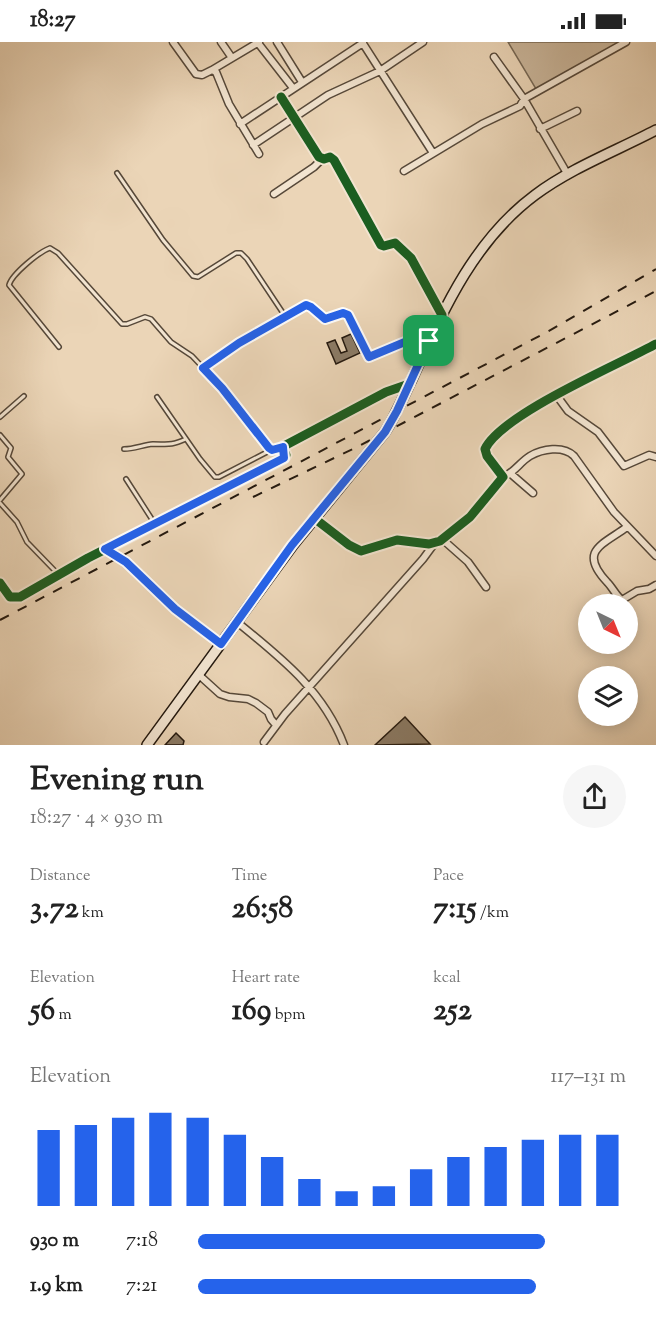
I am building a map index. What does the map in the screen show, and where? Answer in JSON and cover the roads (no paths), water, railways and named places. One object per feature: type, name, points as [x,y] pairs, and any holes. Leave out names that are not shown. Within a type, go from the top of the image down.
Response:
[{"type":"main road","points":[[147,745],[314,518],[385,432],[442,315],[468,268],[497,229],[533,196],[568,175],[656,130]]},
{"type":"street","points":[[173,42],[196,74],[200,76],[259,43],[293,88]]},
{"type":"street","points":[[222,42],[232,58]]},
{"type":"street","points":[[277,42],[302,82]]},
{"type":"street","points":[[240,124],[362,42],[433,153]]},
{"type":"street","points":[[253,145],[337,90],[380,70],[423,42]]},
{"type":"street","points":[[404,171],[482,124],[520,106],[524,99],[626,42]]},
{"type":"street","points":[[494,57],[524,99],[568,175]]},
{"type":"street","points":[[212,70],[217,74],[229,104],[259,154]]},
{"type":"street","points":[[280,97],[322,159]]},
{"type":"street","points":[[540,129],[577,111]]},
{"type":"street","points":[[273,194],[314,167],[322,159],[330,157],[334,160],[381,245],[395,243],[411,258],[442,315]]},
{"type":"street","points":[[504,477],[484,449],[500,430],[557,396],[656,344]]},
{"type":"street","points":[[0,583],[10,597],[17,598],[105,549],[283,459],[286,455],[283,447],[386,392],[409,384]]},
{"type":"street","points":[[557,396],[568,411],[598,432],[624,466],[648,455],[656,457]]},
{"type":"street","points":[[314,518],[353,549],[361,551],[398,540],[434,543],[470,517],[504,477],[511,474],[532,455],[553,450],[568,451],[614,512],[656,555]]},
{"type":"street","points":[[511,474],[533,493]]},
{"type":"street","points":[[627,527],[597,549],[593,561],[596,571],[622,600],[637,591],[656,585]]},
{"type":"street","points":[[442,539],[468,562],[486,587]]},
{"type":"street","points":[[264,742],[276,724],[429,552],[434,543]]},
{"type":"street","points":[[105,549],[126,562],[175,609],[221,644]]},
{"type":"street","points":[[237,622],[310,687],[334,724],[344,745]]},
{"type":"street","points":[[199,675],[220,694],[256,703],[268,712],[276,724]]},
{"type":"lane","points":[[117,173],[156,231],[191,275],[198,277],[236,253],[241,253],[285,316]]},
{"type":"lane","points":[[59,347],[9,285],[11,279],[32,260],[50,248],[58,253],[122,324],[145,317],[151,319],[171,342],[192,356],[222,388],[271,450]]},
{"type":"lane","points":[[203,368],[226,351],[306,305],[325,319],[346,314],[366,354],[370,357],[412,339],[429,341]]},
{"type":"lane","points":[[0,417],[24,396]]},
{"type":"lane","points":[[157,397],[215,477],[271,450],[283,447]]},
{"type":"lane","points":[[0,435],[11,447],[8,457],[21,475],[0,501],[17,522],[27,542],[58,574]]},
{"type":"lane","points":[[124,449],[135,449],[152,444],[170,445],[186,439]]},
{"type":"lane","points":[[126,479],[155,524]]},
{"type":"railway","points":[[0,620],[547,332],[656,269]]},
{"type":"railway","points":[[253,497],[357,447],[656,291]]}]
